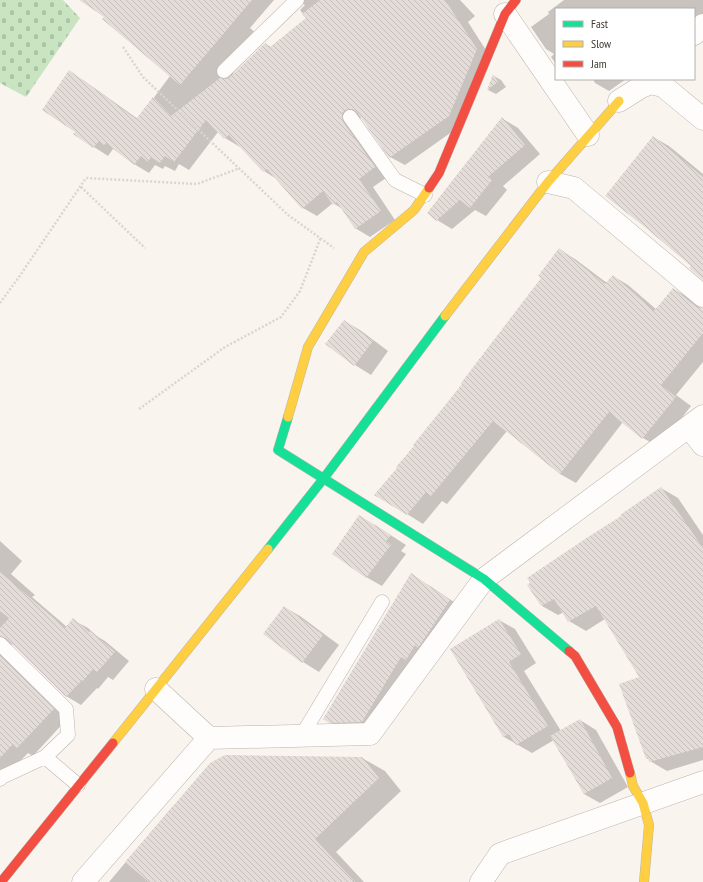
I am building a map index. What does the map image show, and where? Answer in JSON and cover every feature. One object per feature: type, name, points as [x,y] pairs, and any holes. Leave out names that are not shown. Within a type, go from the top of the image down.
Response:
[{"type":"street","points":[[511,7],[588,135]]},
{"type":"street","points":[[511,7],[439,173],[414,210],[364,252],[308,347],[278,450],[484,579],[576,656],[617,727],[633,786],[643,803],[649,826],[644,882]]},
{"type":"street","points":[[695,33],[703,25]]},
{"type":"street","points":[[1,882],[324,478],[444,317],[548,182],[618,101],[653,81],[663,86],[703,119]]},
{"type":"street","points":[[548,182],[574,188],[703,296]]},
{"type":"street","points":[[156,689],[209,738],[370,734],[484,579],[696,422],[703,445]]},
{"type":"street","points":[[83,882],[209,738]]},
{"type":"street","points":[[482,882],[500,854],[703,782]]},
{"type":"lane","points":[[224,71],[297,0]]},
{"type":"lane","points":[[350,117],[395,180],[425,195]]},
{"type":"lane","points":[[302,735],[382,602]]},
{"type":"lane","points":[[0,644],[66,709],[68,735],[45,757],[0,779]]},
{"type":"lane","points":[[45,757],[78,785]]},
{"type":"path","points":[[123,47],[143,77],[288,214],[321,237],[356,265]]},
{"type":"path","points":[[0,303],[86,178],[197,184],[240,168]]},
{"type":"path","points":[[81,186],[145,248]]},
{"type":"path","points":[[139,409],[225,347],[281,317],[300,291],[321,237]]},
{"type":"green space","points":[[0,0],[63,0],[80,18],[26,97],[0,83]]},
{"type":"building","points":[[79,0],[252,0],[180,85],[102,19],[104,17]]},
{"type":"building","points":[[320,0],[445,0],[477,49],[449,116],[389,158],[357,112],[350,109],[345,110],[342,113],[343,122],[375,167],[359,179],[381,211],[355,229],[337,202],[333,205],[323,191],[302,209],[267,169],[263,172],[229,135],[224,139],[206,120],[174,162],[165,156],[160,163],[151,157],[148,162],[141,156],[134,165],[106,143],[104,145],[99,141],[93,148],[73,134],[75,132],[42,110],[69,70],[136,119],[153,97],[171,116],[220,78],[226,79],[230,77],[265,43],[270,47],[306,18],[302,14]]},
{"type":"building","points":[[493,74],[498,82],[487,90]]},
{"type":"building","points":[[502,117],[525,145],[488,177],[492,180],[470,208],[460,200],[436,221],[427,213]]},
{"type":"building","points":[[653,136],[703,177],[703,280],[689,268],[691,266],[605,196]]},
{"type":"building","points":[[559,248],[605,284],[613,275],[654,311],[673,288],[695,306],[703,308],[703,333],[661,385],[676,397],[642,439],[609,412],[560,474],[493,421],[431,496],[426,492],[407,515],[374,495],[397,468],[396,467],[414,446],[413,445],[462,384],[461,383],[541,278],[538,276]]},
{"type":"building","points":[[344,320],[373,341],[354,366],[325,344]]},
{"type":"building","points":[[661,487],[703,548],[703,747],[649,762],[648,757],[646,759],[619,684],[639,677],[596,606],[568,622],[554,599],[541,606],[527,585],[530,583],[527,578],[621,516],[620,515]]},
{"type":"building","points":[[359,515],[391,535],[386,541],[391,545],[366,578],[332,554]]},
{"type":"building","points":[[0,572],[65,628],[73,618],[115,652],[97,672],[93,669],[66,697],[6,638],[0,636],[0,628],[9,618],[0,611]]},
{"type":"building","points":[[411,573],[450,600],[418,648],[415,645],[406,660],[401,657],[362,722],[329,723],[323,719]]},
{"type":"building","points":[[284,606],[323,635],[302,663],[263,634]]},
{"type":"building","points":[[499,619],[521,654],[509,662],[548,726],[516,745],[509,734],[503,737],[450,649]]},
{"type":"building","points":[[0,656],[54,709],[17,748],[13,744],[0,758]]},
{"type":"building","points":[[580,719],[612,778],[584,794],[550,736]]},
{"type":"building","points":[[225,755],[362,757],[379,778],[315,839],[355,882],[149,882],[125,862],[210,763]]},
{"type":"traffic: fast","points":[[268,549],[324,478],[445,316]]},
{"type":"traffic: fast","points":[[288,417],[278,450],[484,579],[569,651]]},
{"type":"traffic: slow","points":[[445,316],[548,182],[619,101]]},
{"type":"traffic: slow","points":[[288,417],[308,347],[364,252],[414,210],[429,188]]},
{"type":"traffic: slow","points":[[113,743],[268,549]]},
{"type":"traffic: slow","points":[[630,773],[633,786],[643,803],[649,825],[644,882]]},
{"type":"traffic: jam","points":[[429,188],[439,173],[505,14],[516,0]]},
{"type":"traffic: jam","points":[[569,651],[575,656],[617,727],[630,773]]},
{"type":"traffic: jam","points":[[1,882],[113,743]]}]
